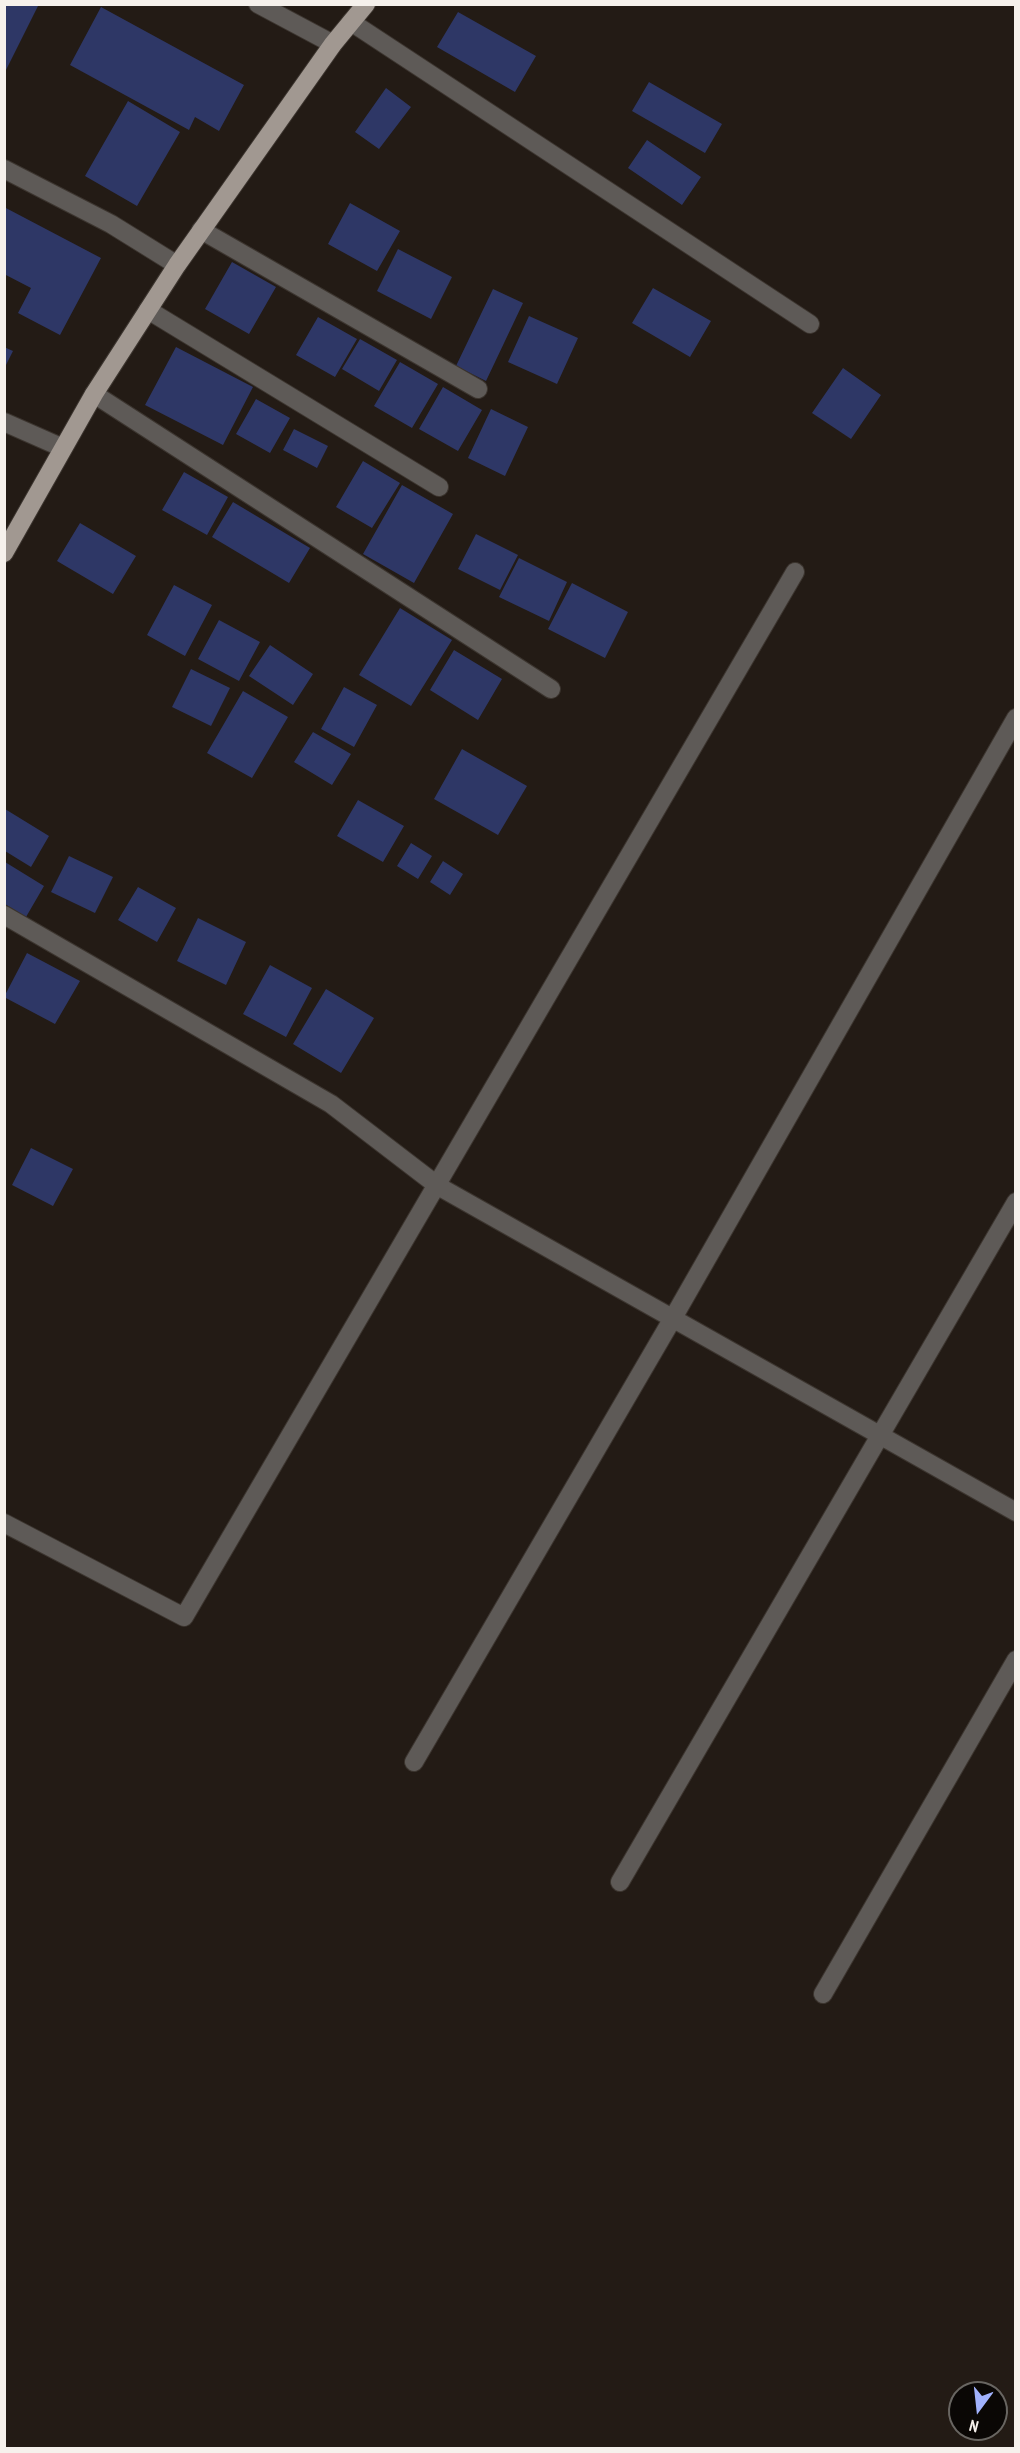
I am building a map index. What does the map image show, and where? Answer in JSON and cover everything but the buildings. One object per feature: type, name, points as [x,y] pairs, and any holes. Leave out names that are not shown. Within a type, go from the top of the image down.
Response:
[{"type":"main road","points":[[4,553],[94,394],[177,265],[333,44],[366,4]]},
{"type":"street","points":[[258,4],[333,44]]},
{"type":"street","points":[[351,22],[810,324]]},
{"type":"street","points":[[4,169],[111,224],[177,265]]},
{"type":"street","points":[[201,230],[478,389]]},
{"type":"street","points":[[148,310],[439,488]]},
{"type":"street","points":[[94,394],[551,689]]},
{"type":"street","points":[[4,422],[63,448]]},
{"type":"street","points":[[4,1523],[184,1617],[795,572]]},
{"type":"street","points":[[414,1762],[673,1318],[1016,718]]},
{"type":"street","points":[[4,915],[331,1104],[438,1186],[1016,1512]]},
{"type":"street","points":[[620,1882],[1016,1202]]},
{"type":"street","points":[[823,1994],[1016,1659]]}]
